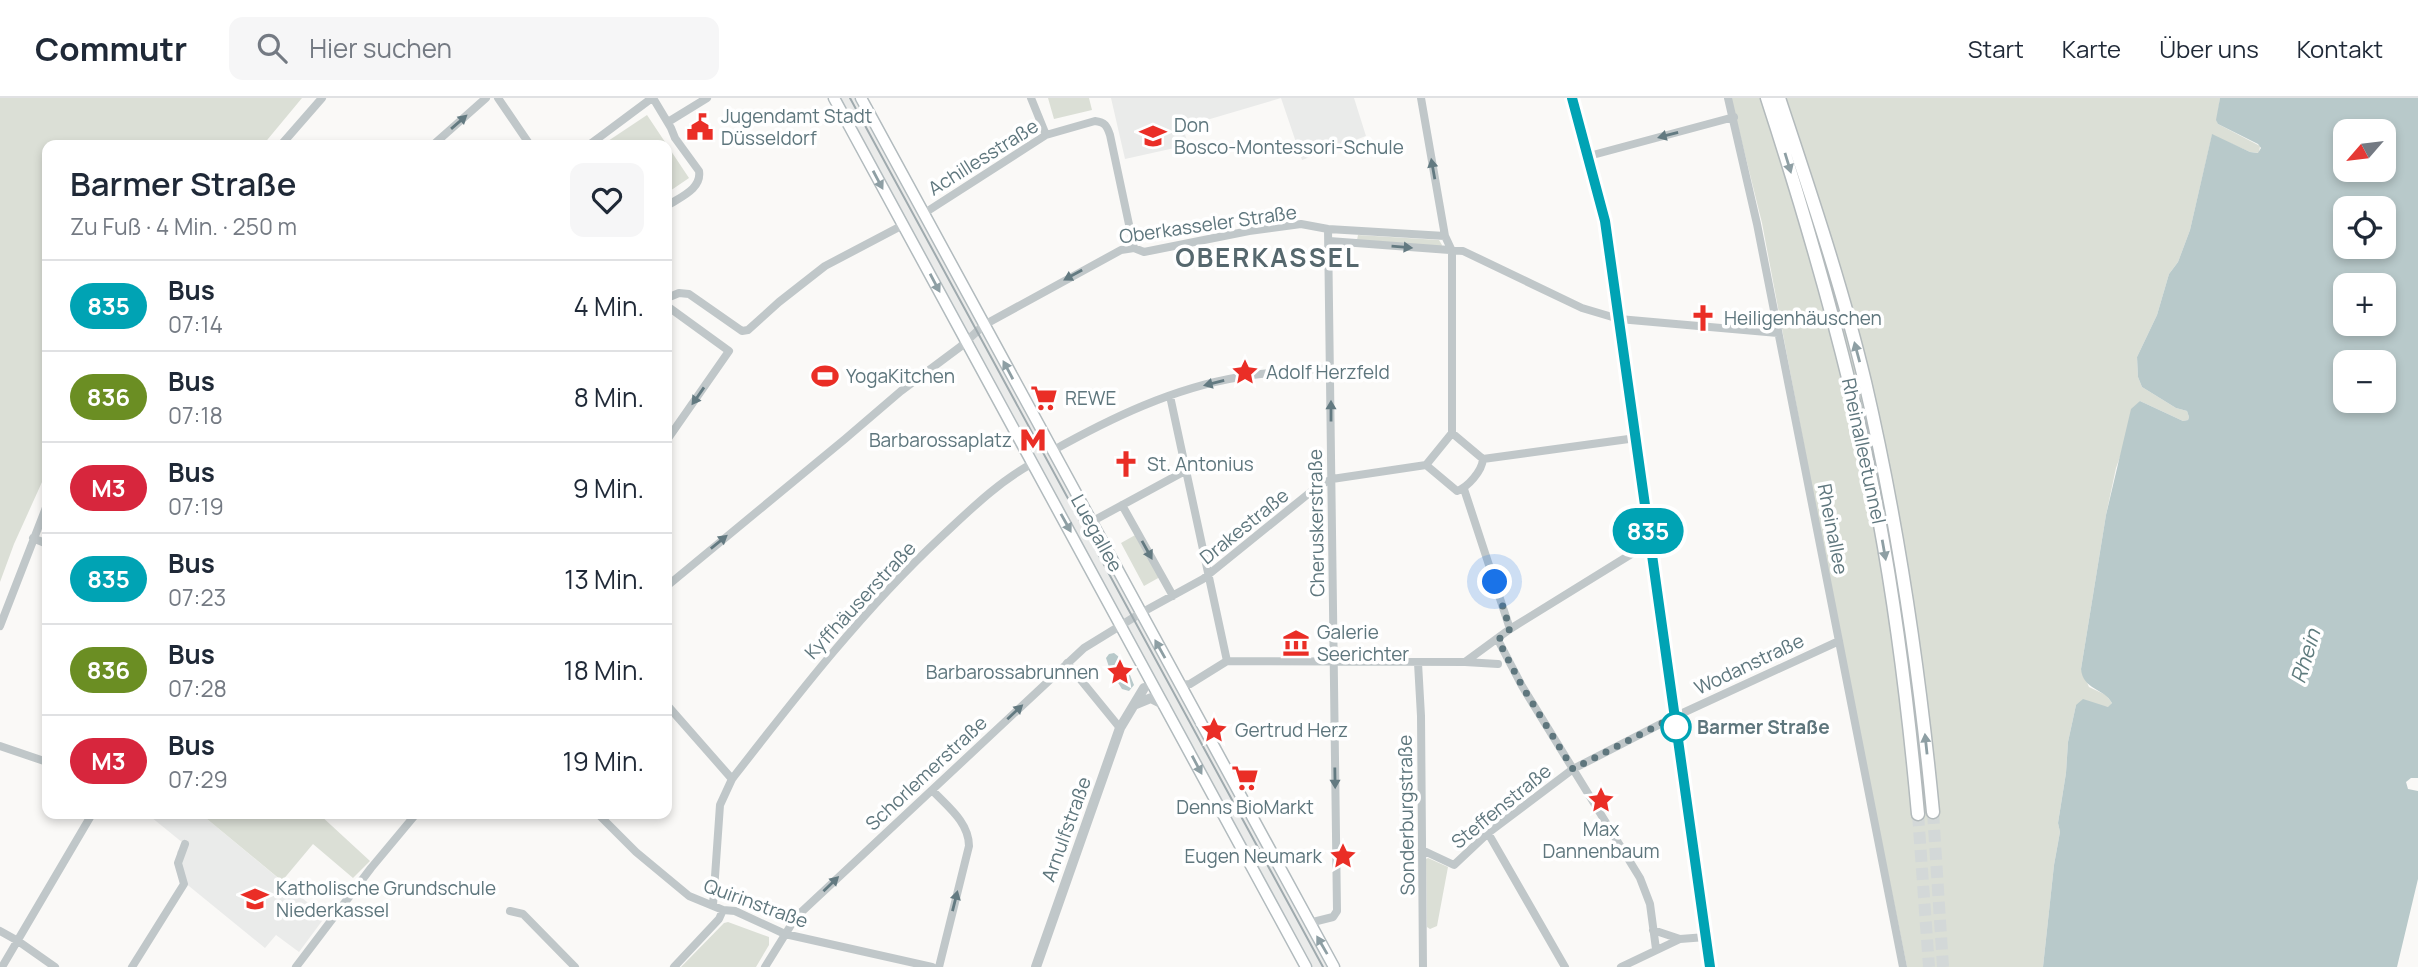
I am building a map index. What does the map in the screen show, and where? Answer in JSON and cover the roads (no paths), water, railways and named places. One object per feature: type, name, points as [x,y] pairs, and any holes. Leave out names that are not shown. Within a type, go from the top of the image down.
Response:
[{"type":"highway","name":"Rheinalleetunnel","points":[[1767,98],[1831,313],[1863,441],[1900,651],[1918,814]]},
{"type":"highway","name":"Rheinalleetunnel","points":[[1779,98],[1838,282],[1877,437],[1911,622],[1933,812]]},
{"type":"main road","name":"Luegallee","points":[[834,98],[1033,463],[1124,623],[1148,674],[1305,966]]},
{"type":"main road","name":"Luegallee","points":[[861,98],[1334,967]]},
{"type":"main road","points":[[1144,688],[1148,674]]},
{"type":"street","points":[[285,140],[322,98]]},
{"type":"street","points":[[439,140],[486,98]]},
{"type":"street","points":[[498,98],[527,140]]},
{"type":"street","points":[[596,140],[652,98],[675,138],[699,171],[697,186],[672,203]]},
{"type":"street","points":[[668,122],[707,98]]},
{"type":"street","points":[[1031,98],[1046,135]]},
{"type":"street","points":[[1421,98],[1445,236],[1452,251],[1452,433],[1426,465],[1457,491],[1464,489],[1482,466],[1483,459]]},
{"type":"street","points":[[1572,98],[1605,221],[1710,967]]},
{"type":"street","name":"Rheinallee","points":[[1728,98],[1749,184],[1903,967]]},
{"type":"street","points":[[1589,156],[1734,117]]},
{"type":"street","name":"Achillesstraße","points":[[923,214],[1046,135],[1095,121],[1102,122],[1110,135],[1135,247]]},
{"type":"street","name":"Oberkasseler Straße","points":[[672,582],[901,391],[967,342],[984,325],[1127,248],[1135,247],[1144,252],[1249,231],[1301,224],[1328,229],[1445,236]]},
{"type":"street","points":[[672,296],[679,293],[689,295],[741,331],[748,330],[825,266],[903,225]]},
{"type":"street","name":"Cheruskerstraße","points":[[1310,923],[1333,917],[1337,911],[1328,229]]},
{"type":"street","points":[[1329,241],[1463,251],[1582,308],[1619,319],[1778,333]]},
{"type":"street","points":[[672,310],[729,351],[672,433]]},
{"type":"street","points":[[1052,452],[1137,407],[1170,396],[1240,377],[1331,368]]},
{"type":"street","points":[[1170,396],[1227,661]]},
{"type":"street","points":[[1452,433],[1483,459],[1636,438]]},
{"type":"street","name":"Kyffhäuserstraße","points":[[713,905],[720,804],[732,779],[827,657],[912,564],[980,500],[1033,463]]},
{"type":"street","name":"Drakestraße","points":[[1124,623],[1209,575],[1318,486],[1332,479],[1426,465]]},
{"type":"street","points":[[1091,522],[1185,471]]},
{"type":"street","points":[[1464,489],[1510,629]]},
{"type":"street","name":"Luegallee","points":[[1122,505],[1172,596]]},
{"type":"street","points":[[0,626],[42,517]]},
{"type":"street","points":[[33,538],[42,542]]},
{"type":"street","points":[[1465,662],[1510,629],[1633,553],[1651,550]]},
{"type":"street","name":"Schorlemerstraße","points":[[765,967],[796,917],[1084,648],[1124,623]]},
{"type":"street","points":[[1498,640],[1522,686],[1646,891],[1656,949]]},
{"type":"street","name":"Wodanstraße","points":[[1674,717],[1839,641]]},
{"type":"street","points":[[1180,685],[1190,684],[1227,661],[1333,660],[1498,664]]},
{"type":"street","points":[[1068,663],[1120,728]]},
{"type":"street","name":"Sonderburgstraße","points":[[1418,663],[1423,967]]},
{"type":"street","name":"Arnulfstraße","points":[[1036,967],[1120,728],[1144,688]]},
{"type":"street","points":[[1134,705],[1148,698],[1165,705]]},
{"type":"street","points":[[672,711],[732,779]]},
{"type":"street","name":"Steffenstraße","points":[[1422,850],[1454,865],[1488,833],[1573,769],[1674,717]]},
{"type":"street","points":[[0,746],[42,760]]},
{"type":"street","points":[[932,790],[963,823],[969,838],[939,967]]},
{"type":"street","points":[[2,967],[89,819]]},
{"type":"street","points":[[296,967],[412,819]]},
{"type":"street","name":"Quirinstraße","points":[[603,819],[636,852],[689,896],[723,910],[735,911],[785,934],[932,967]]},
{"type":"street","points":[[1488,833],[1565,967]]},
{"type":"street","points":[[132,967],[184,884],[178,863],[185,844]]},
{"type":"street","points":[[674,967],[719,919],[723,910]]},
{"type":"street","points":[[510,911],[523,914],[575,967]]},
{"type":"street","points":[[1653,930],[1680,939]]},
{"type":"street","points":[[0,931],[55,967]]},
{"type":"street","points":[[1621,967],[1680,939],[1706,937]]},
{"type":"water","name":"Rhein","points":[[2220,98],[2418,98],[2418,778],[2411,778],[2406,782],[2408,789],[2418,791],[2418,879],[2397,967],[2043,967],[2068,742],[2076,705],[2083,699],[2108,707],[2112,703],[2086,681],[2081,669],[2106,515],[2131,409],[2140,401],[2183,421],[2189,417],[2187,411],[2176,408],[2142,387],[2138,377],[2137,357],[2157,315],[2169,274],[2178,262],[2190,230],[2212,134],[2250,152],[2258,153],[2261,148],[2218,124],[2216,120]]},
{"type":"water","name":"Barbarossabrunnen","points":[[1114,653],[1129,672],[1134,685],[1129,691],[1122,689],[1110,670],[1106,658]]},
{"type":"tunnel","points":[[1933,812],[1943,967]]},
{"type":"tunnel","points":[[1918,814],[1929,967]]},
{"type":"tram line","points":[[850,98],[1323,967]]},
{"type":"place","name":"Jugendamt Stadt Düsseldorf","points":[[700,127]]},
{"type":"place","name":"Don Bosco-Montessori-Schule","points":[[1153,136]]},
{"type":"place","name":"Heiligenhäuschen","points":[[1703,318]]},
{"type":"place","name":"Adolf Herzfeld","points":[[1245,372]]},
{"type":"place","name":"YogaKitchen","points":[[825,376]]},
{"type":"place","name":"REWE","points":[[1044,398]]},
{"type":"place","name":"Barbarossaplatz","points":[[1033,440]]},
{"type":"place","name":"St. Antonius","points":[[1126,464]]},
{"type":"place","name":"Galerie Seerichter","points":[[1296,643]]},
{"type":"place","name":"Barbarossabrunnen","points":[[1120,672]]},
{"type":"place","name":"Barmer Straße","points":[[1676,727]]},
{"type":"place","name":"Gertrud Herz","points":[[1214,730]]},
{"type":"place","name":"Denns BioMarkt","points":[[1245,778]]},
{"type":"place","name":"Max Dannenbaum","points":[[1601,800]]},
{"type":"place","name":"Eugen Neumark","points":[[1343,856]]},
{"type":"place","name":"Katholische Grundschule Niederkassel","points":[[255,899]]},
{"type":"district","name":"OBERKASSEL","points":[[1268,257]]}]
